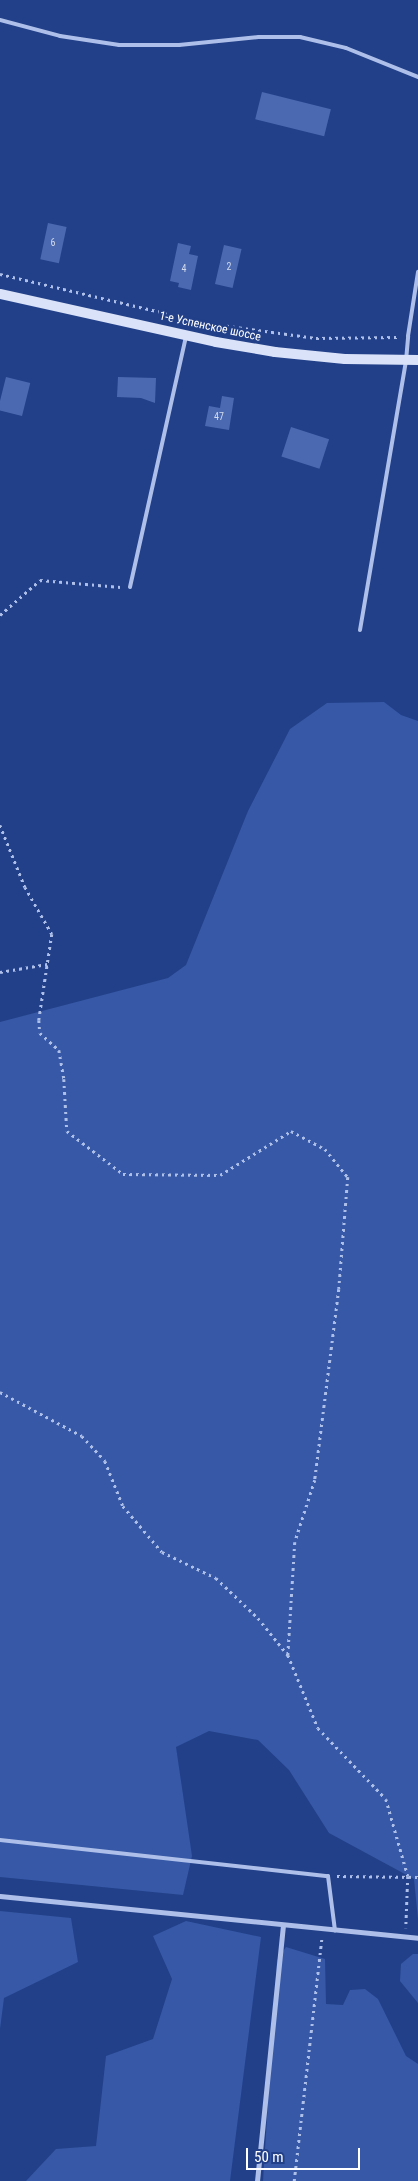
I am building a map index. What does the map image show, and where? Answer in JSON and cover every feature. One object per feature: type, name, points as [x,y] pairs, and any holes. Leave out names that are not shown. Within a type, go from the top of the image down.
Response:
[{"type":"main road","name":"1-е Успенское шоссе","points":[[0,294],[186,335],[300,356],[418,360]]},
{"type":"street","points":[[0,1896],[283,1926],[418,1938]]},
{"type":"street","points":[[257,2181],[283,1926]]},
{"type":"lane","points":[[0,20],[60,36],[118,45],[179,44],[259,37],[300,37],[346,48],[418,77]]},
{"type":"lane","points":[[360,630],[406,361],[418,272]]},
{"type":"lane","points":[[130,588],[186,335]]},
{"type":"lane","points":[[0,1840],[328,1876],[335,1931]]},
{"type":"path","points":[[0,274],[207,323],[316,338],[408,336]]},
{"type":"path","points":[[0,615],[40,580],[130,588]]},
{"type":"path","points":[[0,825],[25,887],[52,934],[39,1026],[40,1032],[59,1050],[64,1080],[67,1131],[123,1174],[220,1174],[291,1131],[325,1149],[348,1177],[340,1289],[315,1480],[295,1542],[288,1655]]},
{"type":"path","points":[[0,972],[47,964]]},
{"type":"path","points":[[0,1392],[82,1436],[105,1461],[123,1506],[162,1552],[216,1578],[258,1618],[288,1655],[318,1728],[386,1800],[408,1876],[406,1937]]},
{"type":"path","points":[[328,1876],[418,1877]]},
{"type":"path","points":[[294,2181],[323,1930]]},
{"type":"shaded area","points":[[384,702],[401,715],[418,721],[418,1919],[414,1879],[329,1833],[289,1770],[258,1740],[209,1731],[176,1747],[192,1856],[183,1895],[0,1877],[0,1022],[168,978],[186,965],[248,811],[290,729],[327,703]]},
{"type":"shaded area","points":[[0,1911],[71,1918],[78,1962],[4,1998],[0,2029]]},
{"type":"shaded area","points":[[186,1921],[261,1937],[230,2181],[26,2181],[56,2149],[96,2146],[106,2056],[153,2039],[172,1979],[153,1936]]},
{"type":"shaded area","points":[[286,1947],[325,1959],[326,2004],[343,2005],[350,1990],[365,1989],[378,1999],[406,2056],[418,2064],[418,2181],[263,2181],[277,1960]]},
{"type":"shaded area","points":[[413,1954],[418,1954],[418,2003],[400,1981],[401,1964]]},
{"type":"building","points":[[262,92],[331,109],[324,136],[255,119]]},
{"type":"building","points":[[48,223],[67,227],[59,263],[40,259]]},
{"type":"building","points":[[178,243],[191,246],[189,254],[198,256],[191,290],[178,287],[179,283],[170,281]]},
{"type":"building","points":[[224,245],[242,249],[233,288],[215,284]]},
{"type":"building","points":[[6,377],[30,383],[22,416],[0,411],[0,401]]},
{"type":"building","points":[[118,377],[156,378],[155,403],[141,398],[117,397]]},
{"type":"building","points":[[222,396],[234,398],[229,430],[205,426],[209,406],[220,408]]},
{"type":"building","points":[[291,427],[329,439],[319,469],[281,456]]}]
